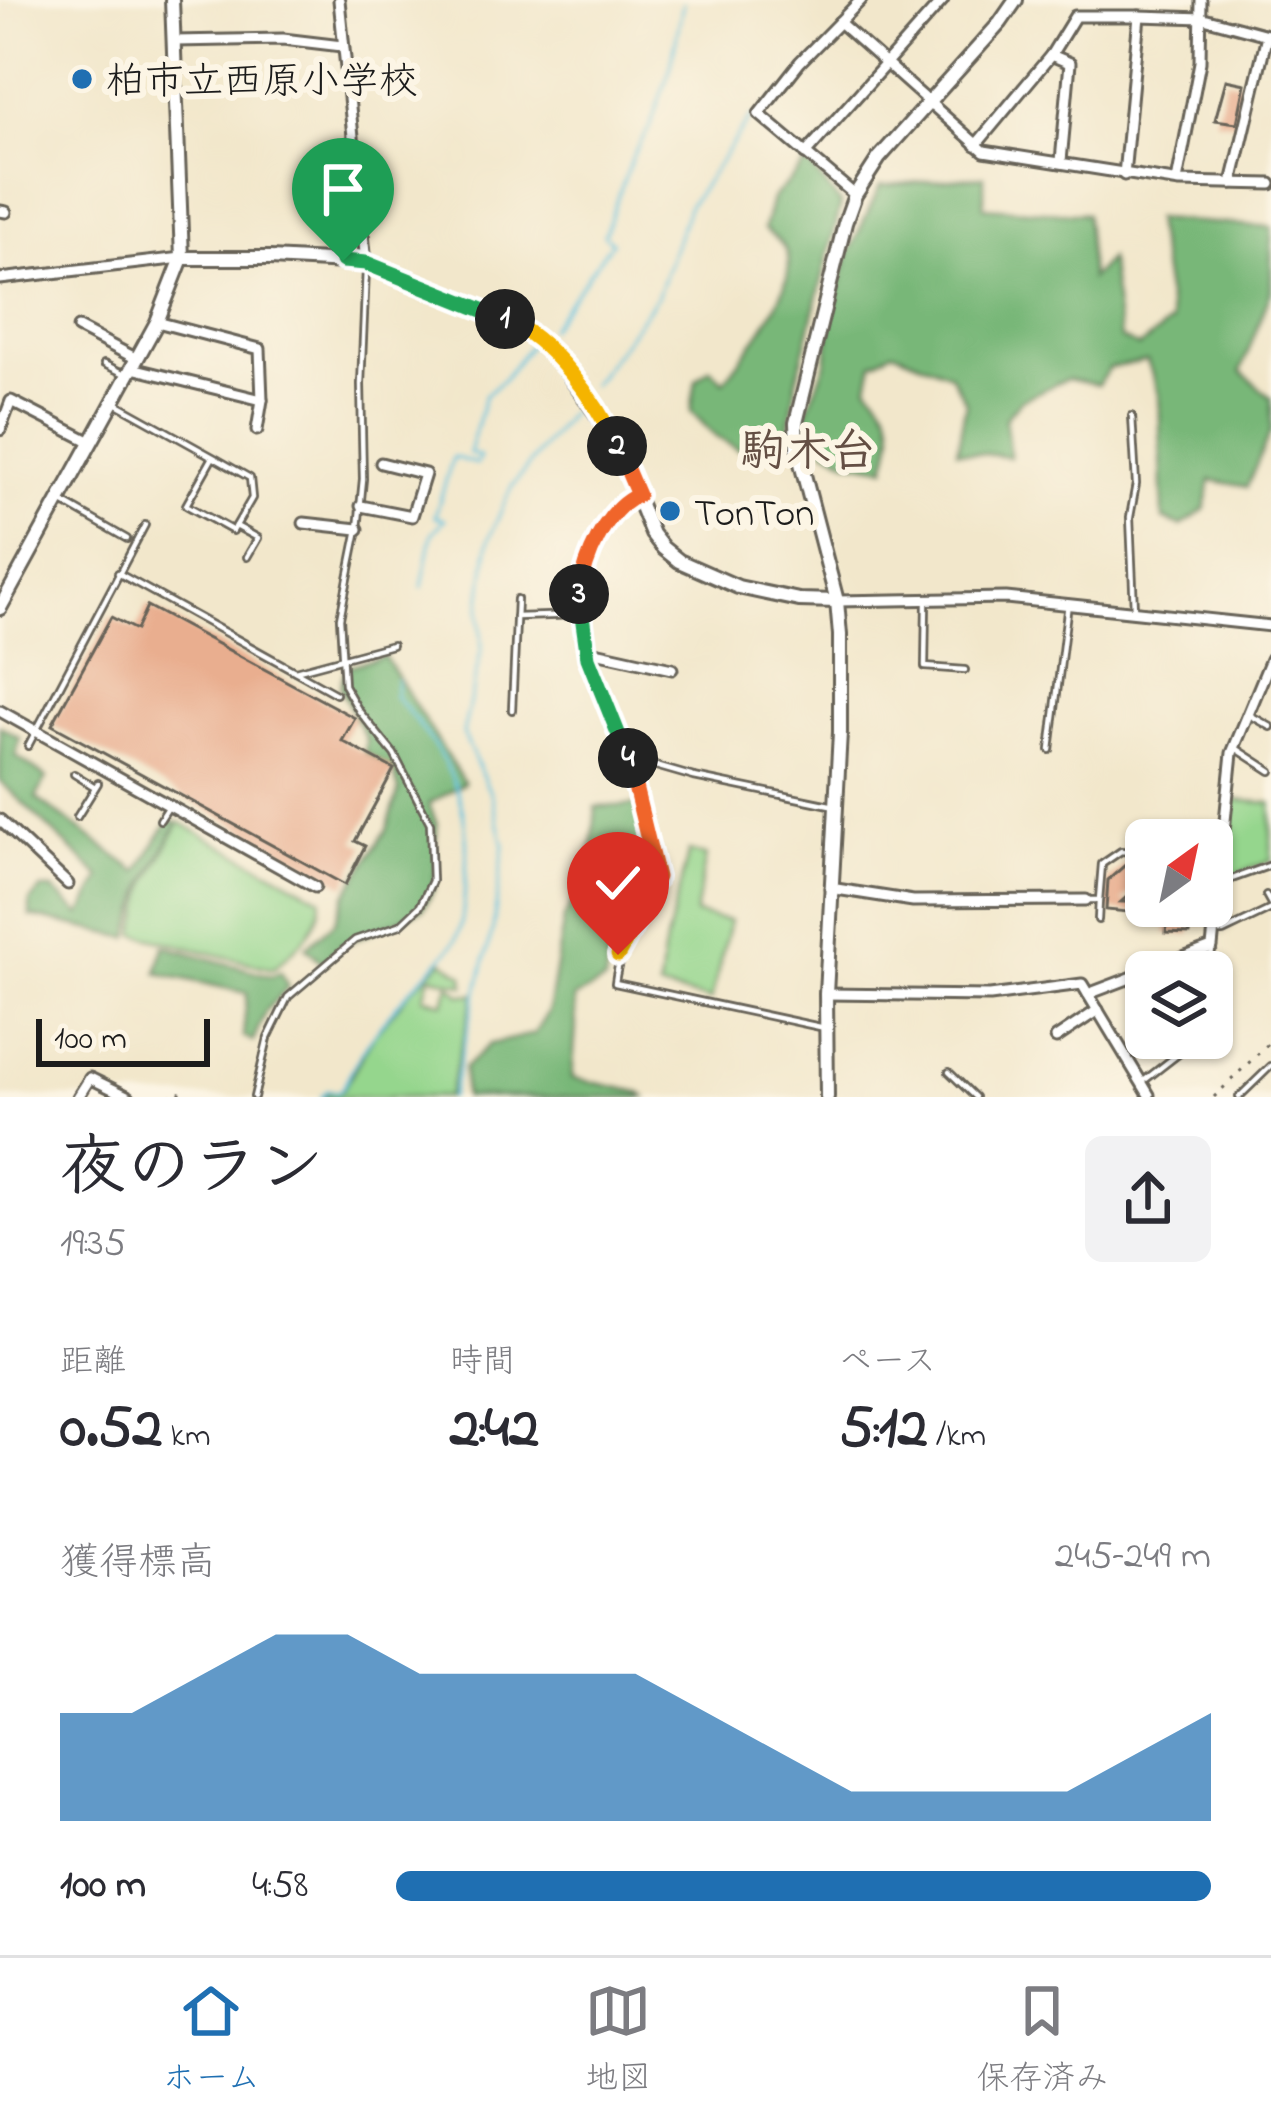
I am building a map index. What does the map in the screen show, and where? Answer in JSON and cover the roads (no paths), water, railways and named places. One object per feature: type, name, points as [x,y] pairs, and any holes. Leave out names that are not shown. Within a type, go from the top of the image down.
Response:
[{"type":"street","points":[[0,608],[6,586],[157,322],[182,258],[172,0]]},
{"type":"street","points":[[339,0],[366,263]]},
{"type":"street","points":[[855,196],[759,114],[861,0]]},
{"type":"street","points":[[805,154],[944,0]]},
{"type":"street","points":[[827,1097],[826,994],[840,674],[837,602],[806,491],[796,423],[855,196],[879,158],[1016,0]]},
{"type":"street","points":[[976,146],[1051,55],[1075,16],[1076,0]]},
{"type":"street","points":[[1177,182],[1200,62],[1202,0]]},
{"type":"street","points":[[1075,16],[1204,18],[1269,35],[1232,183]]},
{"type":"street","points":[[1124,175],[1139,16]]},
{"type":"street","points":[[839,22],[976,146],[995,155],[1061,160],[1177,182],[1271,184]]},
{"type":"street","points":[[174,41],[284,39],[342,46]]},
{"type":"street","points":[[1051,55],[1070,63],[1061,160]]},
{"type":"street","points":[[0,279],[182,258],[366,263],[535,334],[613,437],[652,534],[679,561],[751,590],[837,602],[1006,598],[1271,626]]},
{"type":"street","points":[[157,322],[260,349],[262,400],[257,430]]},
{"type":"street","points":[[78,328],[132,368],[262,400]]},
{"type":"street","points":[[0,430],[11,400],[91,442]]},
{"type":"street","points":[[361,506],[412,516],[425,474],[381,463]]},
{"type":"street","points":[[638,495],[613,517],[594,548],[579,591],[586,650],[672,669]]},
{"type":"street","points":[[304,523],[358,529]]},
{"type":"street","points":[[1226,819],[1234,747],[1271,659]]},
{"type":"street","points":[[0,712],[315,886]]},
{"type":"street","points":[[0,820],[68,884]]},
{"type":"street","points":[[830,888],[914,901],[1086,900]]},
{"type":"street","points":[[1201,951],[1212,947],[1214,927]]},
{"type":"street","points":[[1088,994],[1125,980]]},
{"type":"street","points":[[826,994],[990,996],[1082,984],[1145,1088],[1130,1097]]},
{"type":"street","points":[[1056,1038],[1098,1010]]},
{"type":"street","points":[[78,1097],[90,1078],[129,1097]]},
{"type":"lane","points":[[254,1097],[268,1038],[288,998],[355,940],[400,925],[420,906],[432,881],[430,823],[394,754],[358,711],[344,685],[340,618],[361,506],[366,263]]},
{"type":"lane","points":[[104,364],[132,368]]},
{"type":"lane","points":[[113,402],[213,457],[250,478],[252,498],[233,531],[186,505],[213,457]]},
{"type":"lane","points":[[1132,416],[1134,610]]},
{"type":"lane","points":[[59,500],[127,539]]},
{"type":"lane","points":[[28,746],[145,526]]},
{"type":"lane","points":[[236,526],[258,538],[247,557]]},
{"type":"lane","points":[[118,573],[336,694]]},
{"type":"lane","points":[[926,597],[925,668],[965,670]]},
{"type":"lane","points":[[512,710],[517,599]]},
{"type":"lane","points":[[1050,750],[1068,604]]},
{"type":"lane","points":[[516,617],[582,615]]},
{"type":"lane","points":[[295,671],[392,644]]},
{"type":"lane","points":[[586,650],[628,758],[657,877],[618,955],[615,983],[825,1028]]},
{"type":"lane","points":[[1248,714],[1271,727]]},
{"type":"lane","points":[[1234,747],[1271,771]]},
{"type":"lane","points":[[628,758],[694,777],[836,806]]},
{"type":"lane","points":[[74,774],[96,785],[77,817]]},
{"type":"lane","points":[[160,820],[170,806]]},
{"type":"lane","points":[[1098,920],[1102,864],[1125,851]]},
{"type":"lane","points":[[1233,879],[1271,865]]},
{"type":"lane","points":[[1213,932],[1223,932],[1271,907],[1266,895]]},
{"type":"lane","points":[[1086,900],[1099,900]]},
{"type":"lane","points":[[1212,947],[1212,951]]},
{"type":"lane","points":[[1145,1088],[1176,1059]]},
{"type":"lane","points":[[1239,1097],[1271,1066]]},
{"type":"lane","points":[[949,1072],[975,1097]]},
{"type":"waterway","points":[[549,329],[612,242],[604,235],[671,66],[683,3]]},
{"type":"waterway","points":[[592,385],[658,295],[688,207],[752,116]]},
{"type":"waterway","points":[[422,587],[432,534],[445,519],[435,516],[453,457],[477,464],[480,457],[469,453],[485,395],[504,379],[530,344]]},
{"type":"waterway","points":[[451,1097],[493,928],[504,846],[492,797],[463,733],[482,647],[480,611],[489,539],[511,488],[579,401]]},
{"type":"waterway","points":[[321,1097],[343,1087],[382,1023],[450,948],[462,922],[467,856],[461,805],[444,762],[395,696],[397,680]]},
{"type":"place","name":"柏市立西原小学校","points":[[82,79]]},
{"type":"place","name":"TonTon","points":[[670,511]]},
{"type":"district","name":"駒木台","points":[[808,449]]}]
